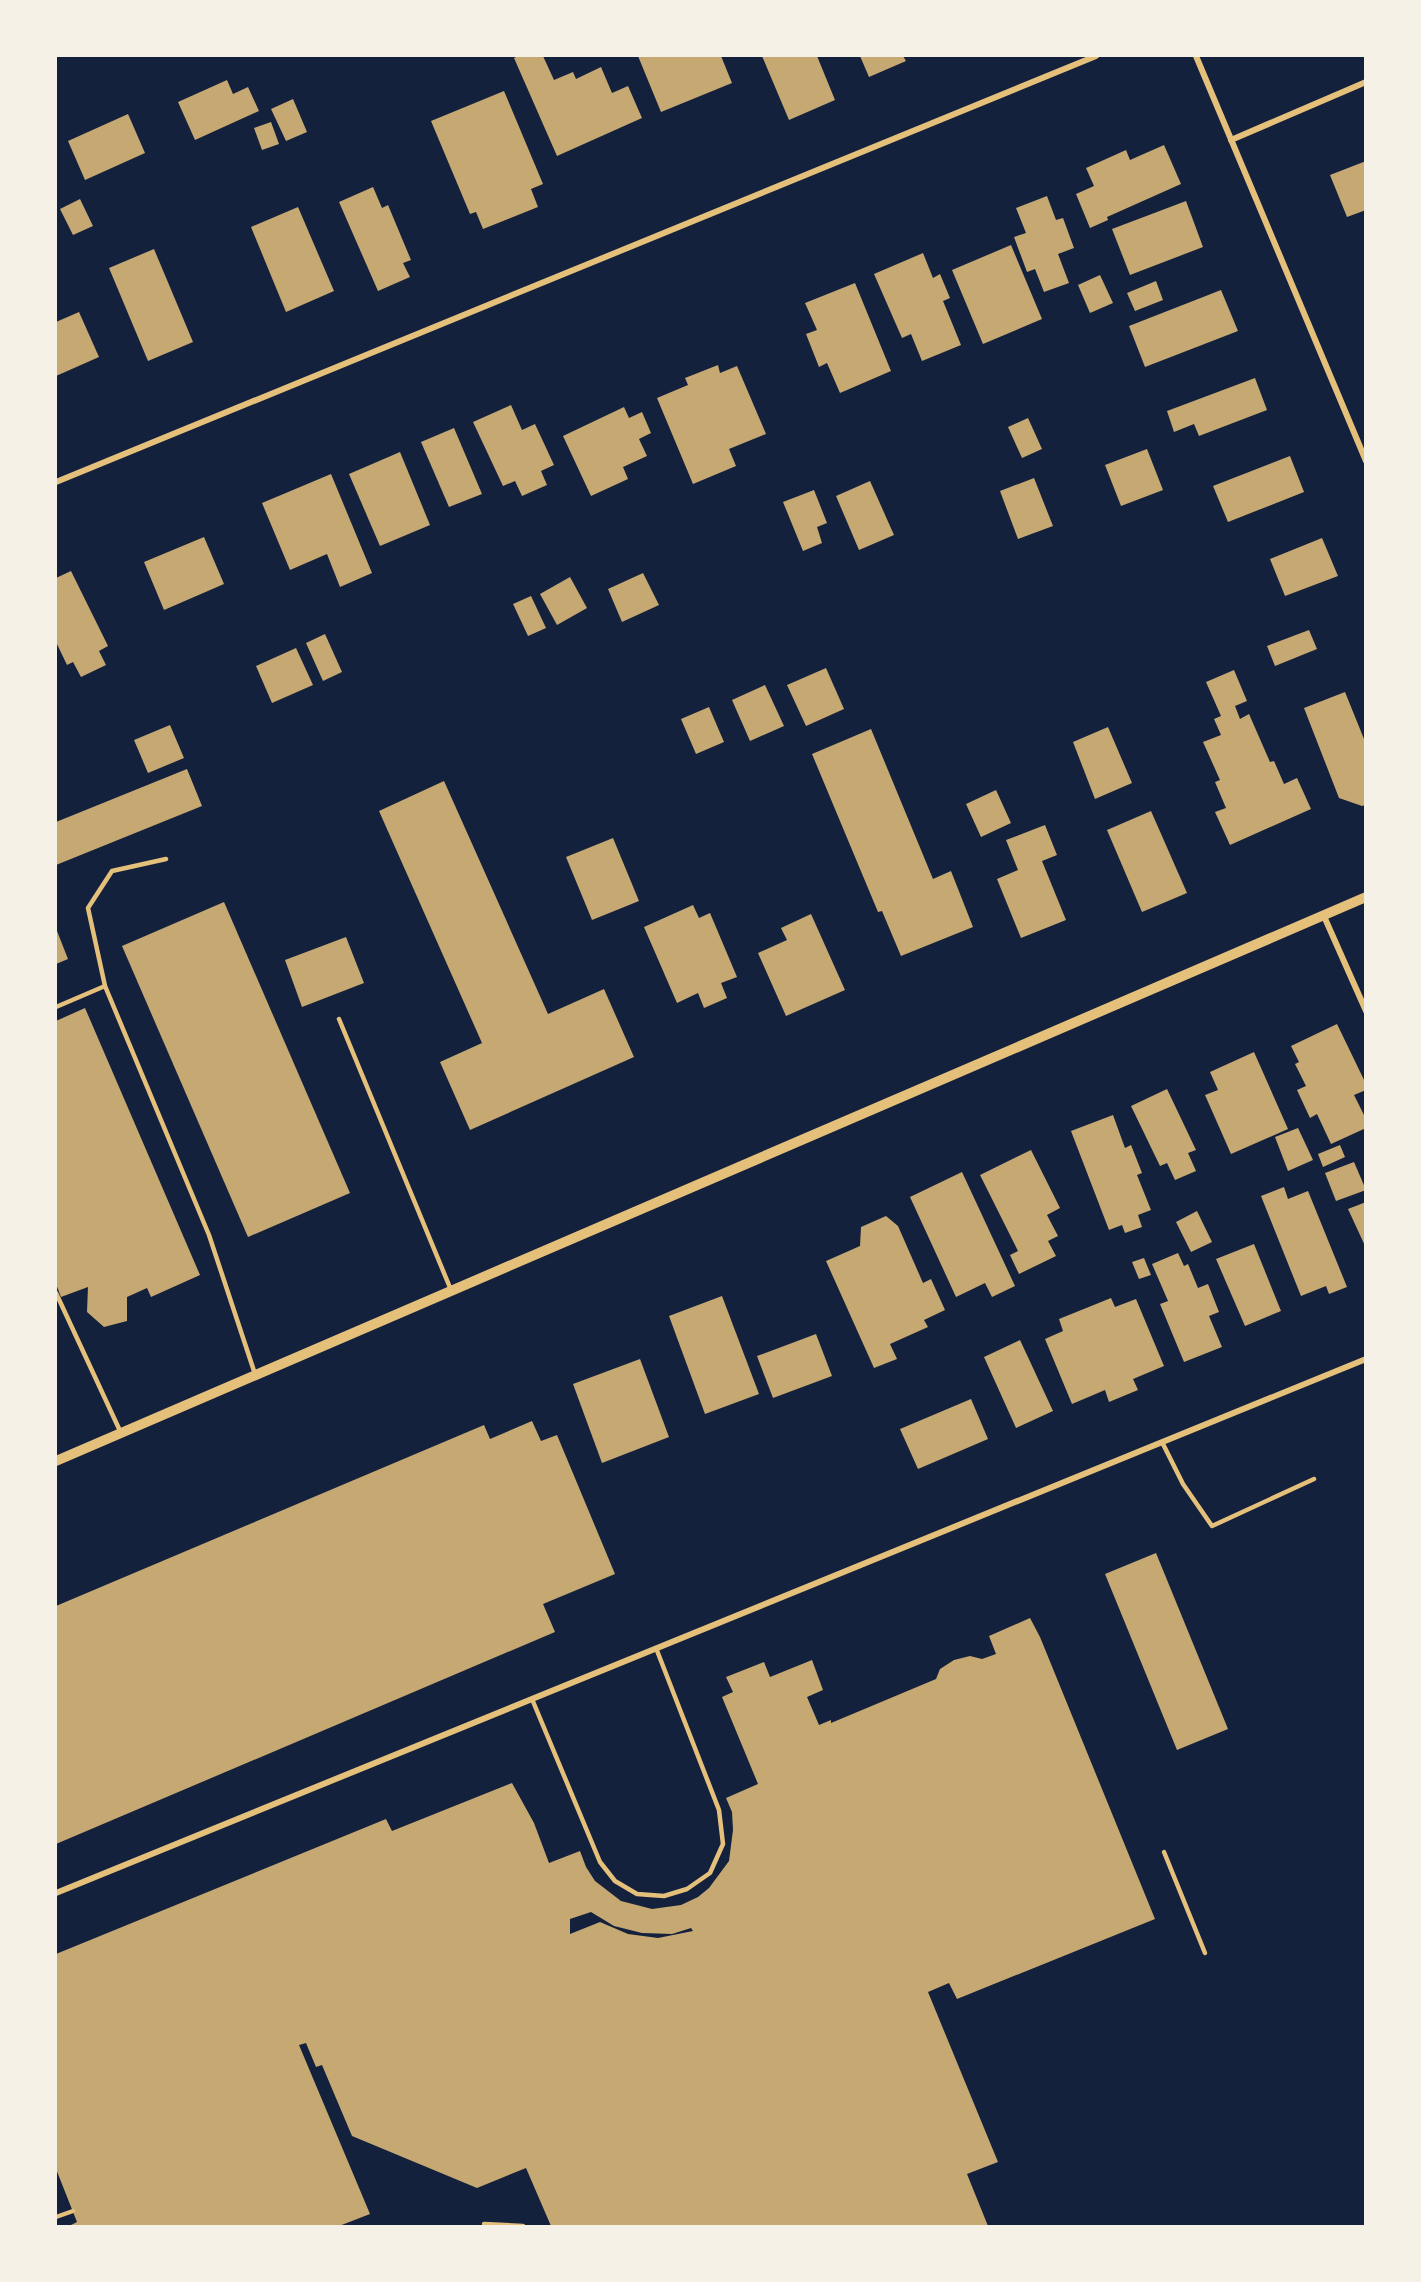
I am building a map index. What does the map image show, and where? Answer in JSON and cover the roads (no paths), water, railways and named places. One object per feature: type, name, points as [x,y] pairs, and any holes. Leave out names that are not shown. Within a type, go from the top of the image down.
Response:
[{"type":"street","points":[[56,482],[1096,56]]},
{"type":"street","points":[[1196,56],[1365,461]]},
{"type":"street","points":[[1231,140],[1365,82]]},
{"type":"street","points":[[56,1461],[1365,897]]},
{"type":"street","points":[[1323,914],[1365,1011]]},
{"type":"street","points":[[56,1893],[1365,1359]]},
{"type":"lane","points":[[166,859],[112,870],[88,908],[105,986],[209,1235],[255,1374]]},
{"type":"lane","points":[[56,1007],[105,986]]},
{"type":"lane","points":[[339,1019],[451,1290]]},
{"type":"lane","points":[[56,1293],[121,1433]]},
{"type":"lane","points":[[1162,1442],[1183,1484],[1212,1526],[1314,1479]]},
{"type":"lane","points":[[532,1699],[600,1862],[615,1881],[637,1894],[664,1896],[687,1889],[710,1873],[723,1844],[719,1810],[656,1648]]},
{"type":"lane","points":[[1164,1852],[1205,1953]]},
{"type":"lane","points":[[485,2225],[523,2226]]}]
